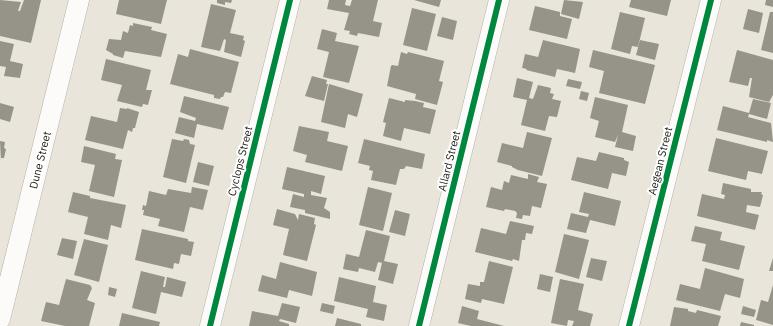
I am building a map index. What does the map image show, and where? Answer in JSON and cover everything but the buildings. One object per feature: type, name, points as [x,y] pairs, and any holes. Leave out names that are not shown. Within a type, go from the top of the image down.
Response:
[{"type":"street","name":"Dune Street","points":[[0,319],[79,0]]},
{"type":"street","name":"Cyclops Street","points":[[210,326],[290,0]]},
{"type":"street","name":"Allard Street","points":[[419,326],[499,0]]},
{"type":"street","name":"Aegean Street","points":[[629,326],[711,0]]},
{"type":"cycle path","points":[[210,326],[290,0]]},
{"type":"cycle path","points":[[419,326],[499,0]]},
{"type":"cycle path","points":[[629,326],[711,0]]}]
